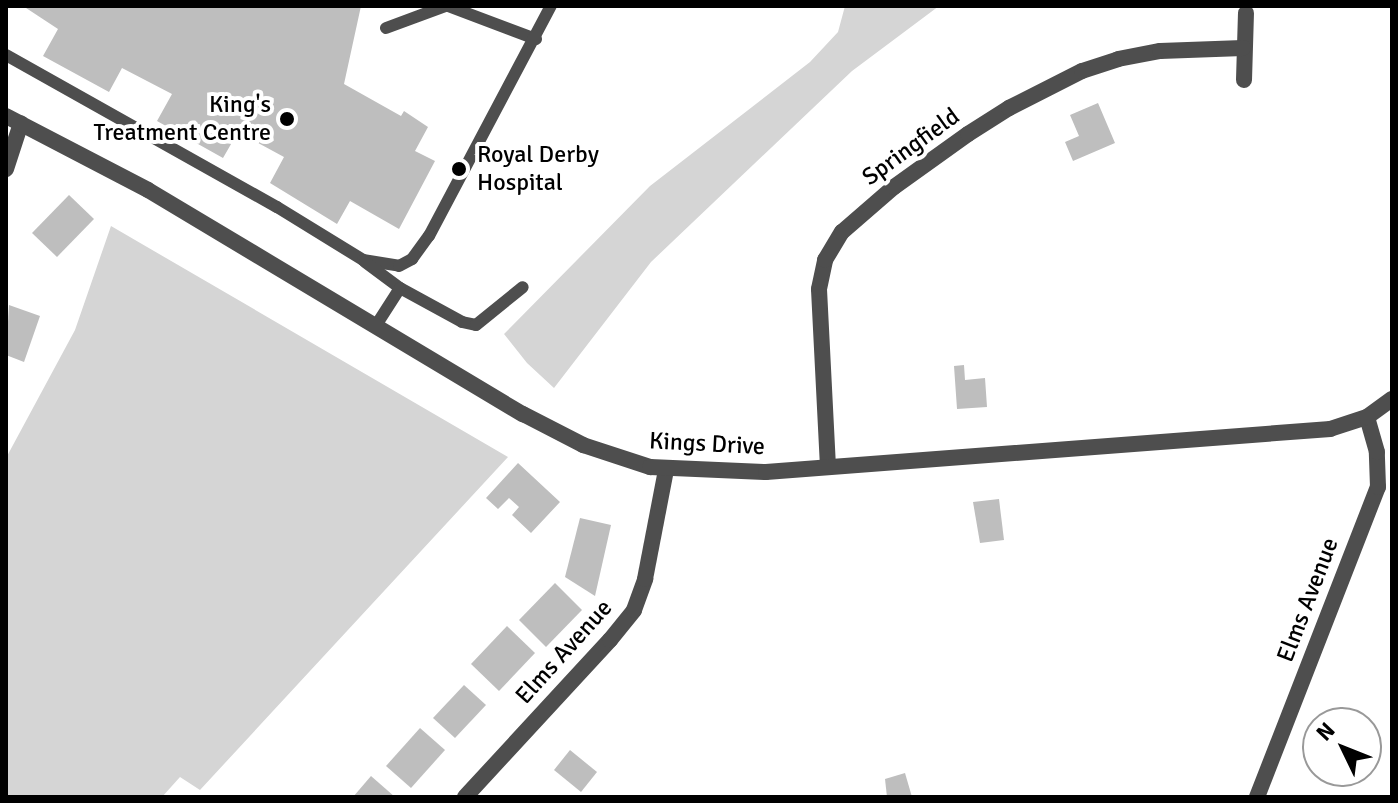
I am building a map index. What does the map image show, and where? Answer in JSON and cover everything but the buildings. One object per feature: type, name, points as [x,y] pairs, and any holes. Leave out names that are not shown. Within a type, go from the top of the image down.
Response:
[{"type":"street","points":[[1244,80],[1246,13]]},
{"type":"street","name":"Springfield","points":[[828,467],[819,289],[825,260],[842,232],[894,187],[968,134],[1009,108],[1082,71],[1118,59],[1160,51],[1243,48]]},
{"type":"street","points":[[6,169],[13,119]]},
{"type":"street","name":"Kings Drive","points":[[13,119],[148,190],[375,327],[564,435],[628,462],[666,470],[766,472],[1330,429],[1367,417],[1392,399]]},
{"type":"street","name":"Elms Avenue","points":[[1257,797],[1378,487],[1377,452],[1367,417]]},
{"type":"street","name":"Elms Avenue","points":[[465,797],[634,610],[645,579],[666,470]]},
{"type":"lane","points":[[386,28],[447,6],[536,39]]},
{"type":"lane","points":[[363,260],[399,266],[420,250],[551,6]]},
{"type":"lane","points":[[6,55],[277,207],[363,260],[400,288],[462,322],[476,325],[523,287]]},
{"type":"lane","points":[[375,327],[400,288]]},
{"type":"shaded area","points":[[845,6],[939,6],[852,71],[651,262],[554,388],[527,363],[504,334],[650,186],[810,62],[838,32]]},
{"type":"shaded area","points":[[111,226],[508,457],[200,790],[180,777],[162,797],[6,797],[6,458],[75,330]]},
{"type":"place","name":"King's Treatment Centre","points":[[287,119]]},
{"type":"place","name":"Royal Derby Hospital","points":[[459,169]]}]
